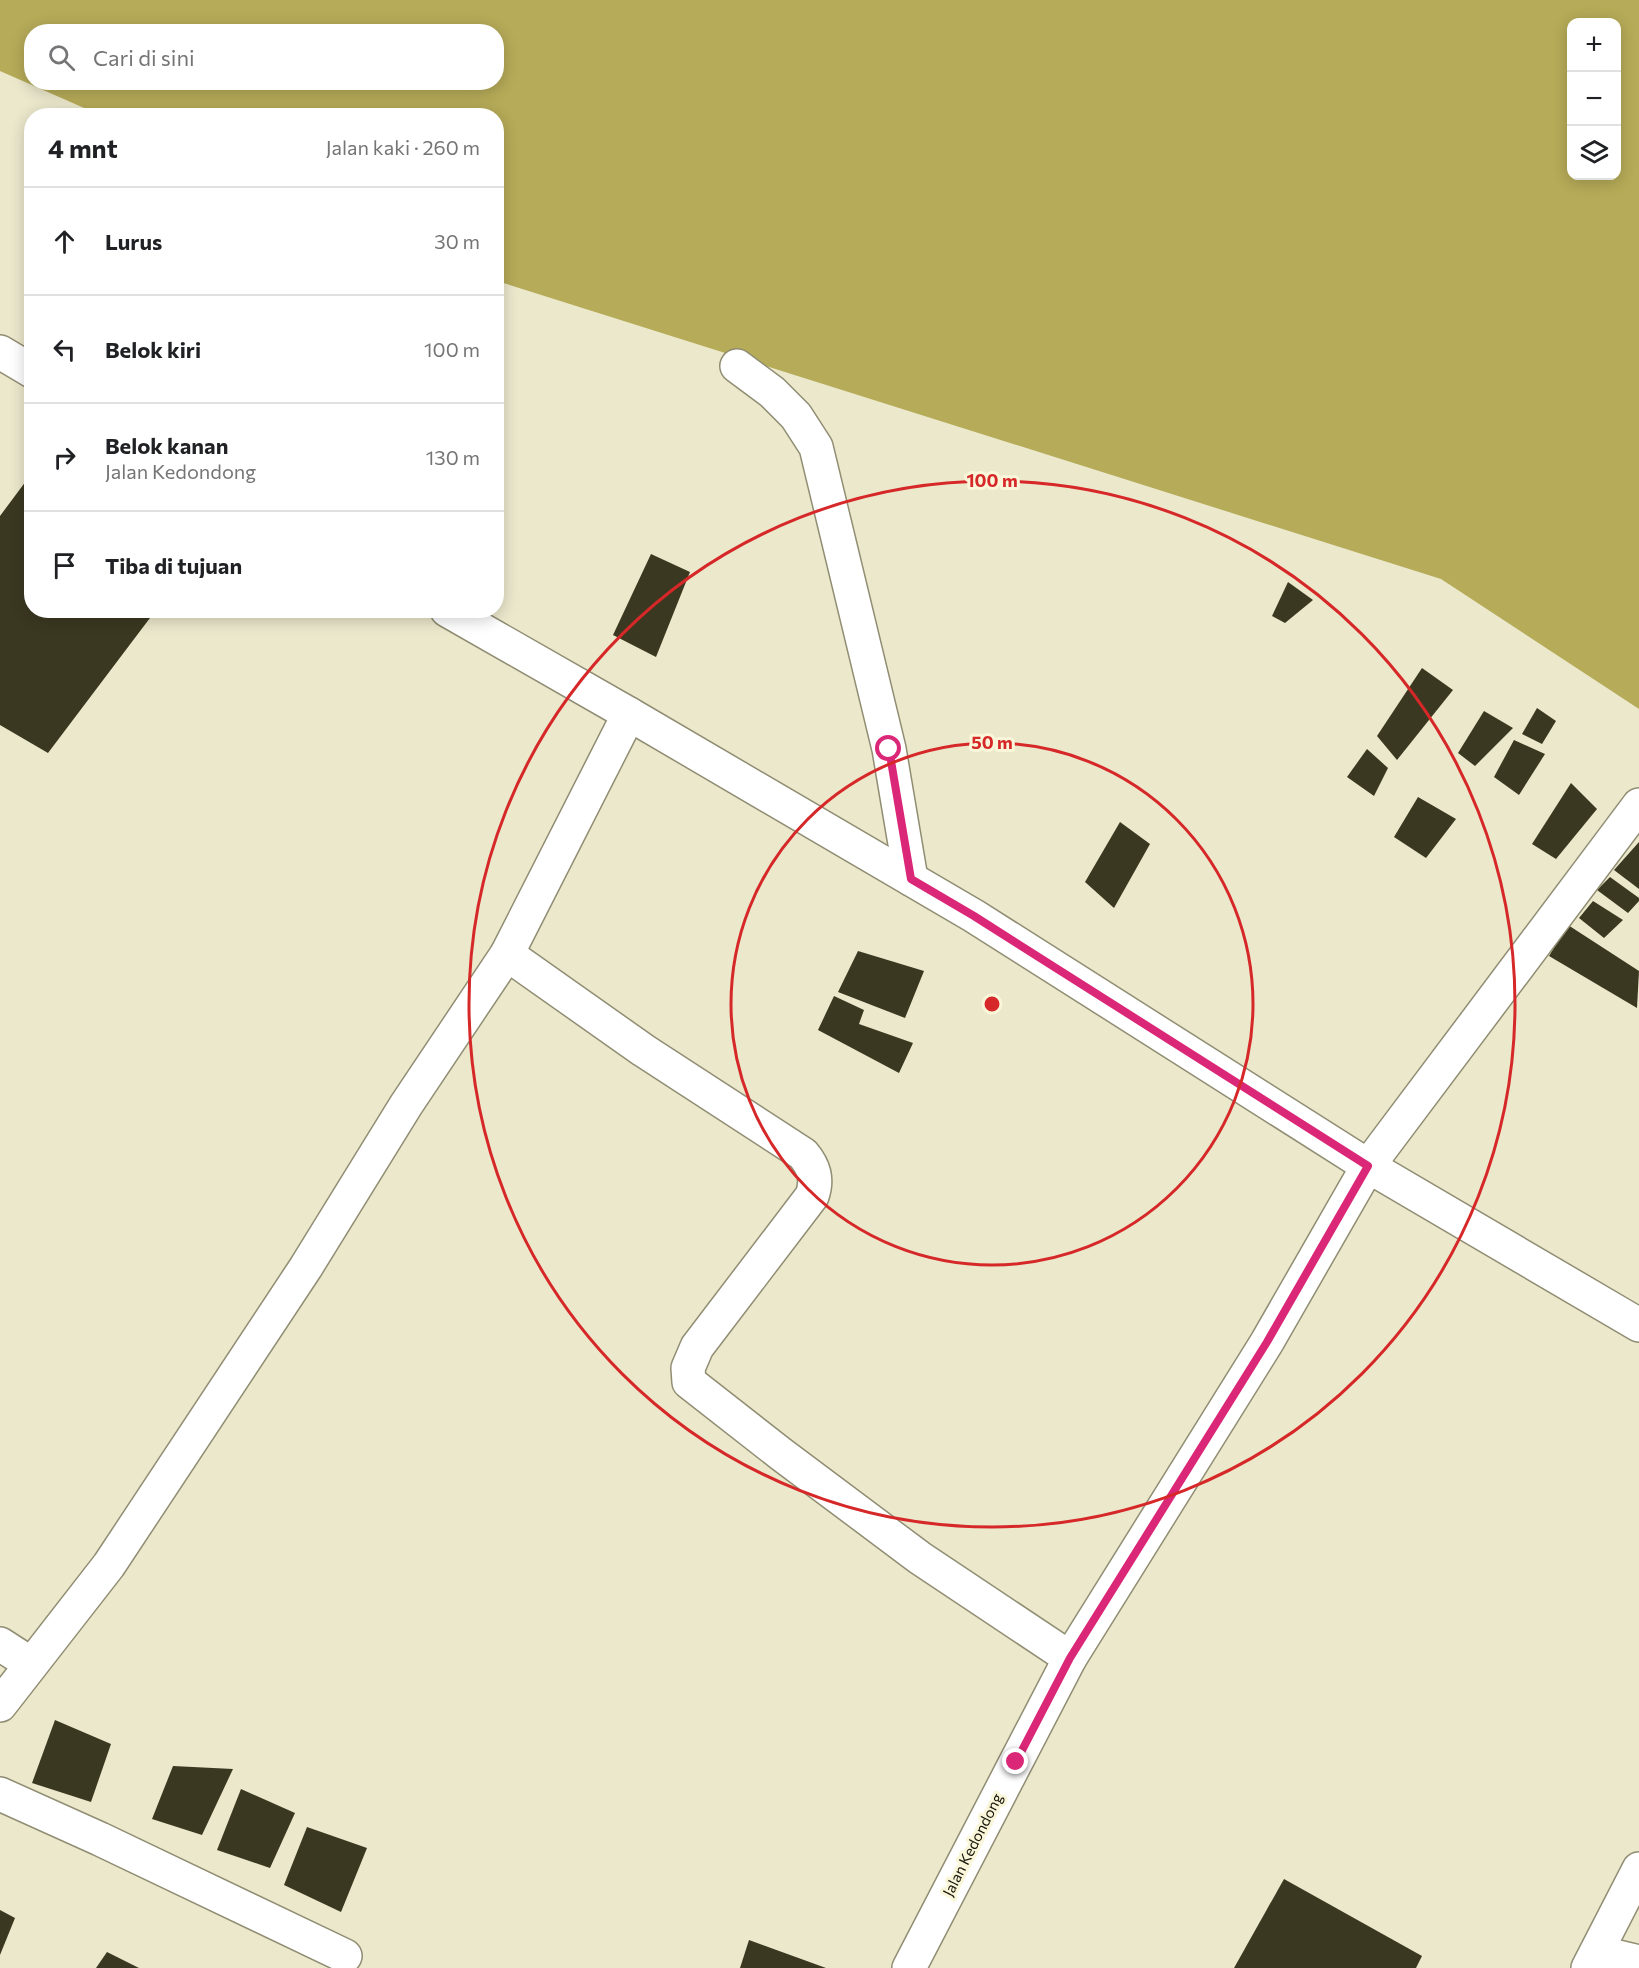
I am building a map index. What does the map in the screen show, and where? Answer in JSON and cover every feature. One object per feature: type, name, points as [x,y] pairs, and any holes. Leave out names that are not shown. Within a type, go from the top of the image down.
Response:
[{"type":"street","points":[[0,352],[24,366]]},
{"type":"street","points":[[737,366],[772,392],[796,416],[816,447],[889,749],[911,879]]},
{"type":"street","points":[[461,618],[974,916],[1368,1166],[1632,1322]]},
{"type":"street","points":[[0,1705],[109,1565],[306,1267],[406,1105],[507,954],[629,714]]},
{"type":"street","name":"Jalan Kedondong","points":[[909,1968],[1070,1658],[1267,1342],[1368,1166],[1639,805]]},
{"type":"street","points":[[507,954],[644,1050],[803,1155],[811,1163],[815,1173],[812,1196],[697,1347],[688,1368],[689,1382],[920,1558],[1070,1658]]},
{"type":"street","points":[[0,1644],[31,1664]]},
{"type":"street","points":[[0,1794],[345,1956]]},
{"type":"street","points":[[1639,1869],[1592,1960],[1639,1962]]},
{"type":"shaded area","points":[[0,0],[1639,0],[1639,709],[1441,579],[504,283],[504,108],[84,108],[43,90],[504,90],[504,24],[24,24],[24,82],[0,71]]},
{"type":"building","points":[[24,484],[24,618],[150,618],[48,753],[0,725],[0,516]]},
{"type":"building","points":[[651,554],[690,572],[656,657],[613,635]]},
{"type":"building","points":[[1288,582],[1313,600],[1285,623],[1272,616]]},
{"type":"building","points":[[1422,668],[1453,690],[1397,760],[1377,736]]},
{"type":"building","points":[[1537,708],[1556,721],[1542,744],[1522,734]]},
{"type":"building","points":[[1484,711],[1513,728],[1475,766],[1458,753]]},
{"type":"building","points":[[1514,740],[1545,754],[1519,795],[1494,777]]},
{"type":"building","points":[[1367,749],[1388,768],[1374,796],[1347,777]]},
{"type":"building","points":[[1571,783],[1597,809],[1556,859],[1532,844]]},
{"type":"building","points":[[1418,797],[1456,819],[1426,858],[1394,837]]},
{"type":"building","points":[[1120,822],[1150,844],[1114,908],[1085,882]]},
{"type":"building","points":[[1639,842],[1639,889],[1614,870]]},
{"type":"building","points":[[1610,877],[1639,898],[1628,913],[1597,890]]},
{"type":"building","points":[[1593,901],[1623,920],[1604,938],[1579,918]]},
{"type":"building","points":[[1568,925],[1639,971],[1637,1008],[1549,956]]},
{"type":"building","points":[[858,951],[924,971],[905,1018],[838,992]]},
{"type":"building","points":[[834,996],[864,1010],[859,1024],[913,1043],[899,1073],[818,1030]]},
{"type":"building","points":[[55,1720],[111,1744],[91,1802],[32,1783]]},
{"type":"building","points":[[173,1766],[233,1769],[202,1835],[152,1819]]},
{"type":"building","points":[[241,1789],[295,1813],[270,1868],[217,1850]]},
{"type":"building","points":[[307,1827],[367,1848],[341,1912],[284,1885]]},
{"type":"building","points":[[1284,1879],[1422,1956],[1416,1968],[1234,1968]]},
{"type":"building","points":[[0,1910],[15,1918],[0,1955]]},
{"type":"building","points":[[749,1940],[826,1968],[740,1968]]},
{"type":"building","points":[[107,1952],[139,1968],[96,1968]]},
{"type":"route","points":[[889,749],[911,879],[974,916],[1368,1166],[1267,1342],[1070,1658],[1016,1762]]}]
